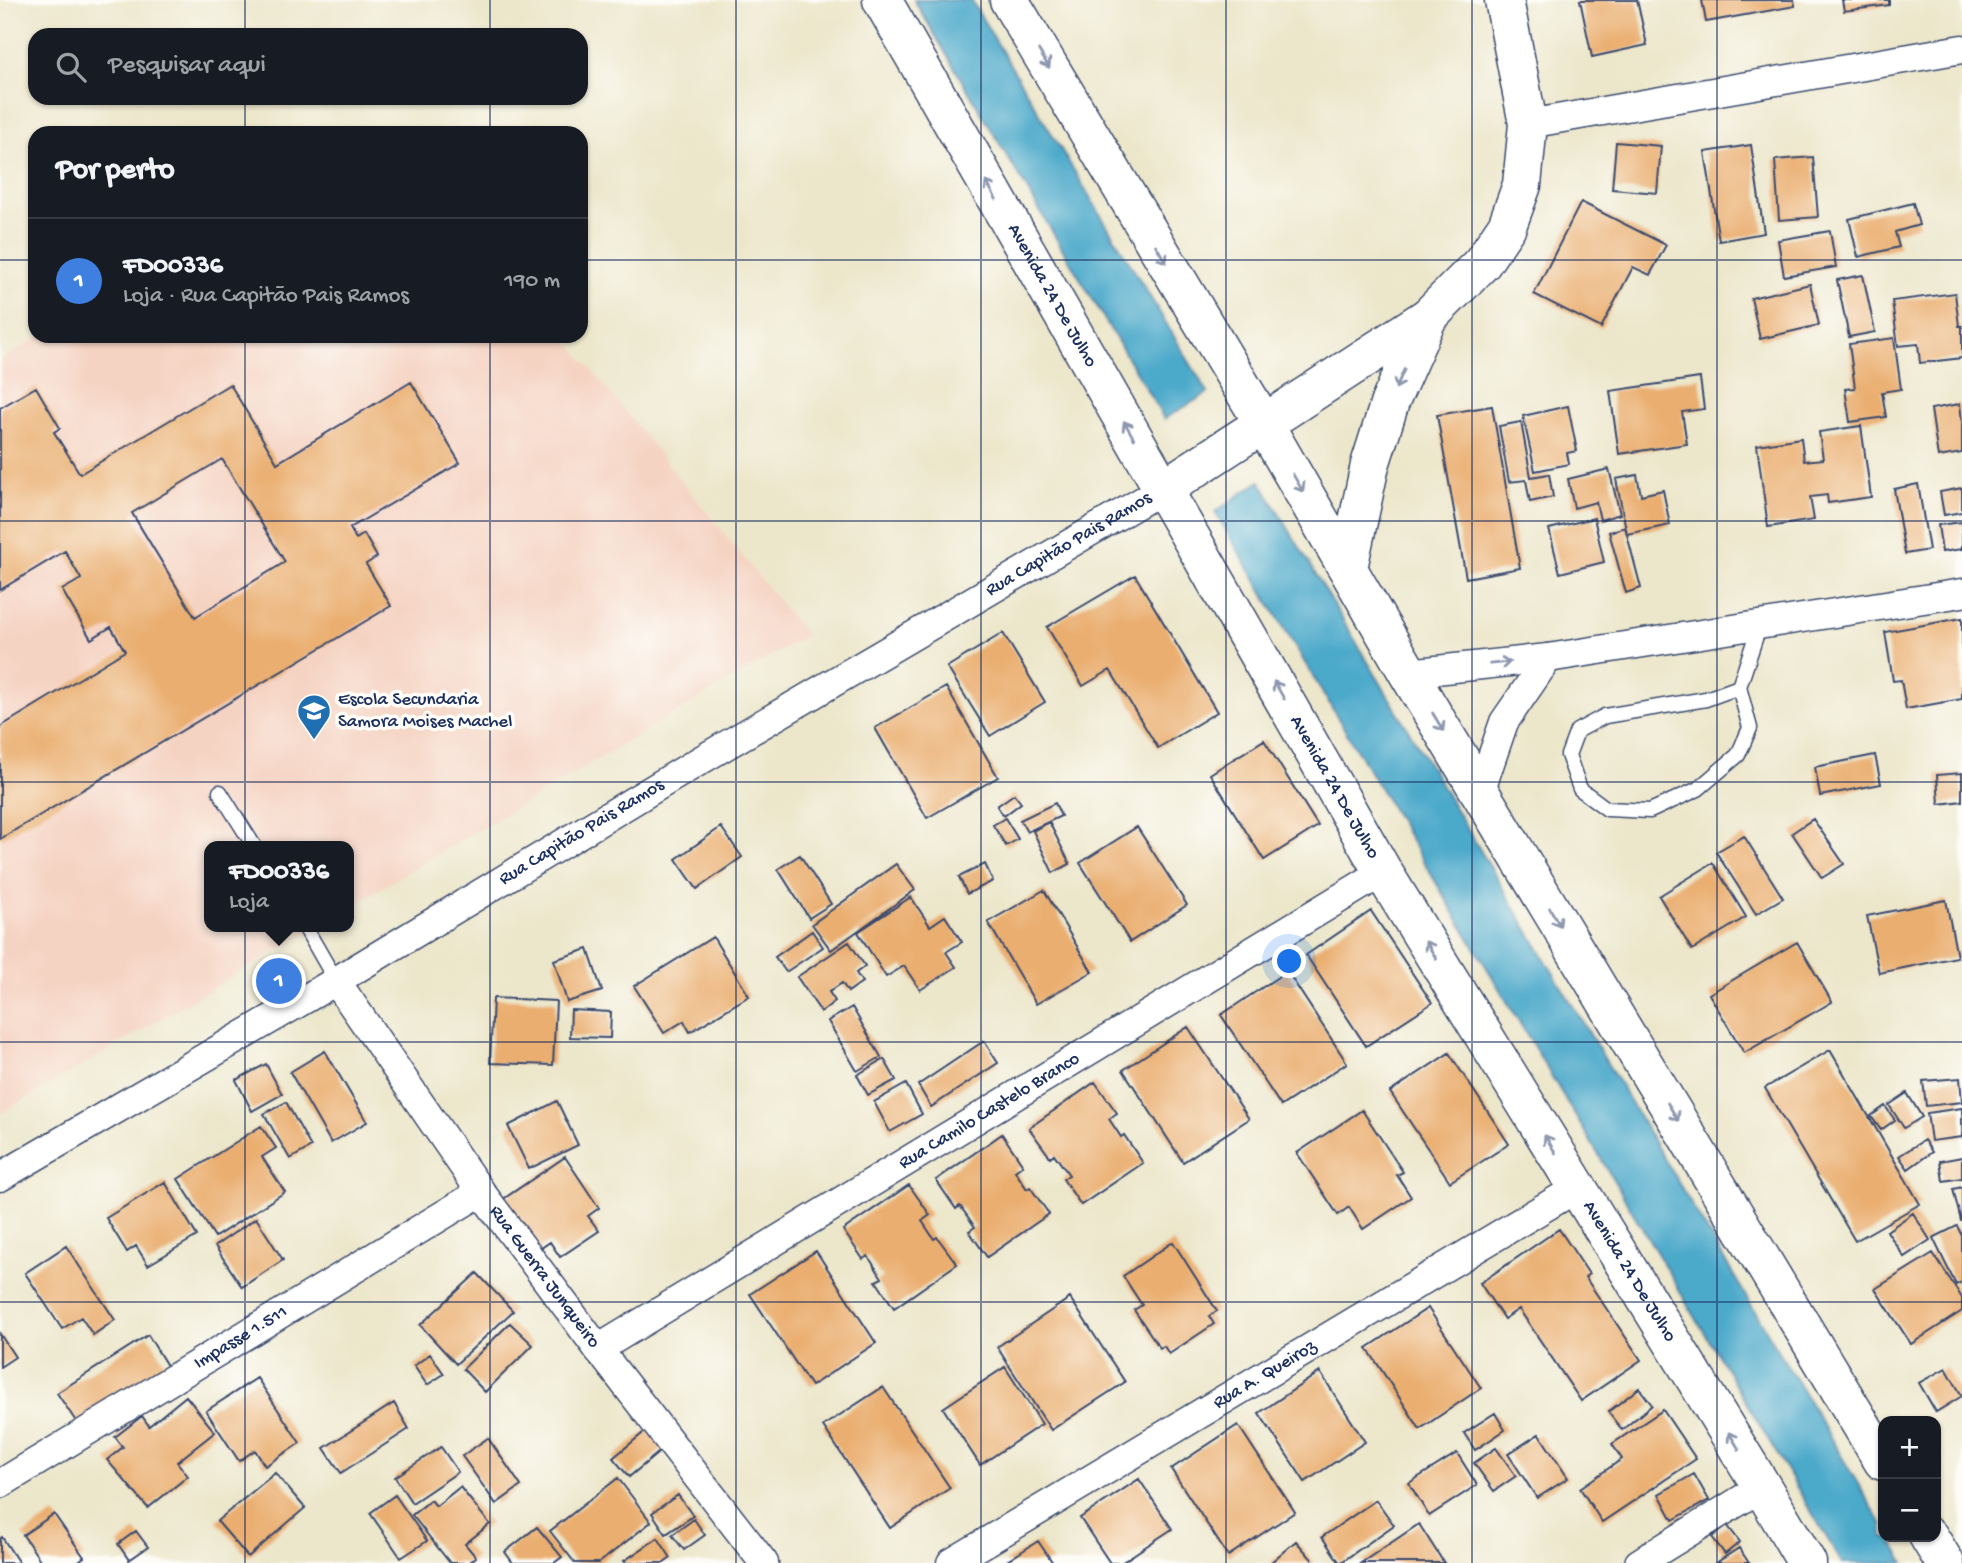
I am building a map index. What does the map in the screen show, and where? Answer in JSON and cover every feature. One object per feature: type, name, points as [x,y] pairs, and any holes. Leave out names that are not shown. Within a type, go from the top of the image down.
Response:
[{"type":"street","name":"Avenida 24 De Julho","points":[[882,0],[1383,872],[1807,1563]]},
{"type":"street","points":[[1009,0],[1264,424],[1408,673],[1878,1453]]},
{"type":"street","points":[[1163,489],[1428,317],[1482,263],[1507,226],[1522,185],[1528,124],[1504,0]]},
{"type":"street","points":[[1528,124],[1962,49]]},
{"type":"street","points":[[1348,568],[1370,465],[1390,402],[1428,317]]},
{"type":"street","name":"Rua Capitão Pais Ramos","points":[[0,1177],[337,981],[713,753],[1163,489]]},
{"type":"street","points":[[1408,673],[1548,658],[1962,593]]},
{"type":"street","points":[[1480,792],[1504,722],[1548,658]]},
{"type":"street","name":"Rua Camilo Castelo Branco","points":[[597,1349],[1383,872]]},
{"type":"street","name":"Rua Guerra Junqueiro","points":[[337,981],[481,1192],[597,1349],[764,1563]]},
{"type":"street","name":"Rua A. Queiroz","points":[[951,1563],[1577,1188]]},
{"type":"street","name":"Impasse 1.511","points":[[0,1484],[481,1192]]},
{"type":"street","points":[[1639,1563],[1762,1487]]},
{"type":"street","points":[[1932,1542],[1945,1563]]},
{"type":"street","points":[[1951,1563],[1962,1557]]},
{"type":"lane","points":[[1739,687],[1706,699],[1605,716],[1577,731],[1568,755],[1580,789],[1607,809],[1650,811],[1698,789],[1738,755],[1750,728],[1739,687],[1760,624]]},
{"type":"lane","points":[[220,792],[251,841]]},
{"type":"lane","points":[[307,932],[337,981]]},
{"type":"shaded area","name":"Escola Secundaria Samora Moises Machel","points":[[28,343],[570,343],[806,635],[354,904],[354,841],[204,841],[204,932],[308,932],[0,1114],[0,360]]},
{"type":"water","points":[[914,0],[971,0],[1208,393],[1164,419]]},
{"type":"water","points":[[1260,481],[1878,1518],[1878,1542],[1893,1542],[1905,1563],[1842,1563],[1215,512]]},
{"type":"building","points":[[1580,0],[1637,0],[1647,45],[1592,57]]},
{"type":"building","points":[[1702,0],[1794,0],[1795,6],[1706,22]]},
{"type":"building","points":[[1842,0],[1889,0],[1889,5],[1844,11]]},
{"type":"building","points":[[1616,142],[1661,146],[1657,193],[1612,189]]},
{"type":"building","points":[[1751,145],[1764,233],[1719,241],[1705,152]]},
{"type":"building","points":[[1813,157],[1818,217],[1779,220],[1775,160]]},
{"type":"building","points":[[1581,202],[1666,245],[1650,275],[1633,267],[1601,328],[1534,294]]},
{"type":"building","points":[[1913,203],[1919,225],[1895,232],[1899,247],[1858,257],[1849,219]]},
{"type":"building","points":[[1830,231],[1836,267],[1784,276],[1778,240]]},
{"type":"building","points":[[1863,275],[1875,332],[1849,337],[1837,280]]},
{"type":"building","points":[[1810,284],[1819,325],[1760,339],[1751,298]]},
{"type":"building","points":[[1955,293],[1959,326],[1962,326],[1962,358],[1920,363],[1918,344],[1898,346],[1892,301]]},
{"type":"building","points":[[1894,338],[1901,389],[1882,392],[1886,417],[1850,422],[1845,389],[1855,388],[1849,344]]},
{"type":"building","points":[[1700,378],[1704,409],[1682,412],[1687,444],[1619,454],[1610,391]]},
{"type":"building","points":[[411,382],[460,463],[350,528],[356,539],[364,534],[377,557],[366,564],[391,606],[0,839],[0,727],[125,651],[111,627],[91,639],[62,590],[81,579],[65,551],[0,590],[0,408],[36,387],[60,428],[54,432],[80,474],[230,384],[277,463]],"holes":[[[222,459],[285,562],[195,617],[132,513]]]},
{"type":"building","points":[[1960,404],[1962,453],[1938,457],[1931,409]]},
{"type":"building","points":[[1492,406],[1520,568],[1466,578],[1437,415]]},
{"type":"building","points":[[1568,406],[1577,451],[1567,453],[1569,464],[1535,471],[1523,416]]},
{"type":"building","points":[[1521,422],[1531,477],[1549,474],[1553,497],[1530,502],[1526,480],[1509,482],[1499,426]]},
{"type":"building","points":[[1861,426],[1871,497],[1828,503],[1827,495],[1810,497],[1814,520],[1768,527],[1757,445],[1801,438],[1804,461],[1823,459],[1819,432]]},
{"type":"building","points":[[1609,469],[1620,514],[1600,520],[1596,502],[1574,508],[1568,479]]},
{"type":"building","points":[[1637,475],[1641,495],[1663,490],[1670,525],[1627,534],[1616,479]]},
{"type":"building","points":[[1918,484],[1929,550],[1905,554],[1894,489]]},
{"type":"building","points":[[1962,488],[1962,512],[1944,515],[1940,492]]},
{"type":"building","points":[[1594,518],[1604,562],[1560,573],[1549,529]]},
{"type":"building","points":[[1962,522],[1962,549],[1942,552],[1938,525]]},
{"type":"building","points":[[1625,527],[1641,588],[1626,593],[1609,532]]},
{"type":"building","points":[[1135,575],[1217,712],[1158,748],[1110,670],[1083,686],[1047,627]]},
{"type":"building","points":[[1962,618],[1962,699],[1906,709],[1901,680],[1893,681],[1885,632]]},
{"type":"building","points":[[1003,633],[1045,702],[990,736],[947,667]]},
{"type":"building","points":[[946,687],[998,777],[927,818],[875,728]]},
{"type":"building","points":[[1264,740],[1318,826],[1264,860],[1210,774]]},
{"type":"building","points":[[1875,755],[1881,784],[1820,796],[1815,767]]},
{"type":"building","points":[[1962,773],[1962,801],[1939,804],[1937,775]]},
{"type":"building","points":[[1014,794],[1021,803],[1004,816],[997,806]]},
{"type":"building","points":[[1055,803],[1061,816],[1027,832],[1020,820]]},
{"type":"building","points":[[1005,818],[1018,839],[1006,846],[993,825]]},
{"type":"building","points":[[1813,819],[1844,864],[1822,878],[1792,833]]},
{"type":"building","points":[[1049,822],[1070,864],[1053,873],[1033,831]]},
{"type":"building","points":[[721,827],[742,857],[697,889],[676,859]]},
{"type":"building","points":[[1137,827],[1187,905],[1130,942],[1080,863]]},
{"type":"building","points":[[1744,836],[1783,898],[1756,914],[1716,852]]},
{"type":"building","points":[[800,855],[831,904],[809,918],[778,869]]},
{"type":"building","points":[[1713,863],[1746,917],[1692,950],[1659,896]]},
{"type":"building","points":[[896,864],[915,890],[831,950],[812,924]]},
{"type":"building","points":[[985,864],[993,881],[967,894],[959,877]]},
{"type":"building","points":[[1044,890],[1092,972],[1036,1004],[988,922]]},
{"type":"building","points":[[911,897],[930,926],[945,916],[962,942],[946,952],[956,967],[920,990],[904,966],[886,977],[858,932]]},
{"type":"building","points":[[1946,900],[1957,957],[1879,973],[1867,916]]},
{"type":"building","points":[[1371,911],[1432,1003],[1366,1046],[1306,955]]},
{"type":"building","points":[[812,931],[823,947],[786,972],[775,957]]},
{"type":"building","points":[[713,937],[749,996],[690,1032],[684,1021],[664,1033],[634,986]]},
{"type":"building","points":[[849,942],[865,966],[856,973],[862,982],[848,992],[842,983],[829,992],[835,1001],[821,1012],[797,977]]},
{"type":"building","points":[[1797,942],[1832,1002],[1744,1053],[1709,994]]},
{"type":"building","points":[[588,949],[602,991],[567,1002],[554,960]]},
{"type":"building","points":[[1287,971],[1347,1063],[1281,1106],[1221,1015]]},
{"type":"building","points":[[493,998],[556,1001],[553,1065],[490,1063]]},
{"type":"building","points":[[852,1007],[881,1057],[857,1071],[828,1021]]},
{"type":"building","points":[[571,1010],[611,1012],[610,1038],[570,1037]]},
{"type":"building","points":[[1188,1027],[1249,1119],[1183,1162],[1123,1070]]},
{"type":"building","points":[[984,1041],[998,1063],[931,1107],[918,1085]]},
{"type":"building","points":[[1830,1050],[1920,1204],[1855,1241],[1765,1088]]},
{"type":"building","points":[[325,1051],[367,1122],[331,1143],[290,1072]]},
{"type":"building","points":[[1449,1053],[1509,1144],[1450,1182],[1390,1092]]},
{"type":"building","points":[[884,1059],[896,1080],[868,1095],[857,1075]]},
{"type":"building","points":[[266,1064],[282,1094],[252,1111],[236,1080]]},
{"type":"building","points":[[1960,1078],[1962,1102],[1926,1106],[1923,1081]]},
{"type":"building","points":[[1095,1082],[1117,1113],[1109,1119],[1143,1163],[1081,1205],[1063,1179],[1069,1175],[1054,1154],[1050,1157],[1029,1128]]},
{"type":"building","points":[[906,1084],[922,1114],[890,1132],[874,1102]]},
{"type":"building","points":[[1907,1093],[1922,1117],[1904,1128],[1889,1105]]},
{"type":"building","points":[[557,1101],[578,1145],[529,1169],[508,1126]]},
{"type":"building","points":[[286,1102],[311,1147],[290,1159],[264,1114]]},
{"type":"building","points":[[1885,1106],[1895,1120],[1881,1130],[1871,1116]]},
{"type":"building","points":[[1962,1108],[1962,1137],[1931,1141],[1927,1113]]},
{"type":"building","points":[[1362,1110],[1403,1172],[1397,1175],[1411,1197],[1363,1229],[1349,1207],[1338,1215],[1297,1153]]},
{"type":"building","points":[[261,1126],[276,1148],[262,1157],[285,1192],[215,1237],[178,1179]]},
{"type":"building","points":[[1002,1134],[1023,1165],[1015,1171],[1049,1214],[987,1257],[969,1231],[975,1227],[960,1206],[956,1209],[936,1180]]},
{"type":"building","points":[[1924,1140],[1932,1152],[1908,1169],[1899,1156]]},
{"type":"building","points":[[565,1157],[599,1208],[588,1216],[599,1231],[560,1257],[550,1242],[534,1253],[499,1202]]},
{"type":"building","points":[[1962,1157],[1962,1178],[1943,1181],[1940,1161]]},
{"type":"building","points":[[165,1182],[197,1236],[148,1265],[136,1246],[127,1252],[106,1218]]},
{"type":"building","points":[[909,1185],[930,1215],[922,1221],[957,1264],[894,1308],[876,1281],[882,1278],[868,1256],[863,1259],[843,1230]]},
{"type":"building","points":[[1962,1187],[1962,1221],[1961,1221],[1953,1189]]},
{"type":"building","points":[[1913,1213],[1930,1240],[1904,1257],[1887,1231]]},
{"type":"building","points":[[256,1218],[283,1260],[242,1287],[215,1246]]},
{"type":"building","points":[[1957,1226],[1962,1236],[1962,1282],[1956,1285],[1933,1238]]},
{"type":"building","points":[[1559,1229],[1589,1274],[1585,1277],[1641,1360],[1581,1401],[1519,1309],[1504,1319],[1480,1283]]},
{"type":"building","points":[[1173,1242],[1217,1311],[1209,1316],[1214,1324],[1169,1354],[1164,1346],[1160,1348],[1134,1310],[1142,1305],[1123,1276]]},
{"type":"building","points":[[66,1246],[115,1320],[93,1335],[81,1317],[62,1329],[25,1273]]},
{"type":"building","points":[[816,1251],[876,1343],[811,1386],[750,1294]]},
{"type":"building","points":[[1933,1253],[1962,1298],[1962,1311],[1911,1344],[1875,1289]]},
{"type":"building","points":[[477,1273],[513,1311],[456,1364],[420,1325]]},
{"type":"building","points":[[1070,1298],[1125,1382],[1051,1430],[997,1347]]},
{"type":"building","points":[[1428,1308],[1481,1388],[1420,1429],[1367,1348]]},
{"type":"building","points":[[510,1323],[533,1345],[485,1392],[463,1369]]},
{"type":"building","points":[[0,1334],[15,1357],[0,1367]]},
{"type":"building","points":[[148,1335],[169,1369],[79,1426],[57,1393]]},
{"type":"building","points":[[430,1354],[444,1374],[427,1385],[414,1366]]},
{"type":"building","points":[[1005,1367],[1042,1424],[980,1465],[943,1408]]},
{"type":"building","points":[[1946,1368],[1962,1396],[1936,1412],[1919,1383]]},
{"type":"building","points":[[1320,1372],[1365,1442],[1305,1482],[1259,1413]]},
{"type":"building","points":[[257,1378],[300,1443],[265,1466],[255,1450],[239,1461],[206,1411]]},
{"type":"building","points":[[883,1387],[950,1488],[890,1528],[823,1426]]},
{"type":"building","points":[[1639,1388],[1652,1405],[1622,1430],[1608,1412]]},
{"type":"building","points":[[186,1396],[215,1432],[177,1462],[188,1476],[148,1508],[107,1460],[123,1447],[115,1437],[142,1416],[149,1426]]},
{"type":"building","points":[[394,1403],[409,1429],[341,1473],[324,1448]]},
{"type":"building","points":[[1663,1410],[1696,1459],[1602,1522],[1580,1488],[1622,1459],[1612,1444]]},
{"type":"building","points":[[1495,1413],[1505,1430],[1475,1450],[1464,1433]]},
{"type":"building","points":[[1238,1425],[1295,1512],[1228,1556],[1171,1469]]},
{"type":"building","points":[[648,1429],[664,1448],[629,1477],[613,1458]]},
{"type":"building","points":[[1539,1434],[1568,1478],[1537,1498],[1508,1454]]},
{"type":"building","points":[[488,1438],[521,1486],[496,1504],[462,1456]]},
{"type":"building","points":[[441,1447],[458,1472],[412,1503],[395,1477]]},
{"type":"building","points":[[1496,1448],[1516,1476],[1494,1491],[1474,1463]]},
{"type":"building","points":[[1457,1453],[1477,1485],[1429,1516],[1409,1483]]},
{"type":"building","points":[[275,1473],[305,1508],[248,1557],[217,1521]]},
{"type":"building","points":[[1694,1474],[1709,1500],[1673,1520],[1659,1494]]},
{"type":"building","points":[[618,1478],[651,1522],[599,1563],[575,1563],[550,1531]]},
{"type":"building","points":[[1139,1479],[1172,1529],[1121,1563],[1110,1563],[1080,1518]]},
{"type":"building","points":[[460,1487],[490,1524],[465,1544],[476,1557],[469,1563],[450,1563],[412,1515],[431,1500],[436,1506]]},
{"type":"building","points":[[395,1495],[427,1541],[401,1558],[370,1513]]},
{"type":"building","points":[[678,1495],[693,1516],[666,1534],[652,1513]]},
{"type":"building","points":[[1376,1500],[1394,1525],[1340,1563],[1322,1537]]},
{"type":"building","points":[[54,1514],[84,1557],[76,1563],[42,1563],[23,1535]]},
{"type":"building","points":[[694,1519],[705,1535],[684,1550],[672,1535]]},
{"type":"building","points":[[1419,1524],[1444,1563],[1361,1563]]},
{"type":"building","points":[[1727,1525],[1740,1542],[1725,1554],[1712,1537]]},
{"type":"building","points":[[537,1527],[562,1557],[554,1563],[513,1563],[505,1552]]},
{"type":"building","points":[[136,1531],[148,1547],[129,1560],[118,1544]]},
{"type":"building","points":[[2,1537],[19,1563],[0,1563]]},
{"type":"building","points":[[658,1538],[671,1558],[664,1563],[624,1561]]},
{"type":"building","points":[[1038,1541],[1053,1563],[1004,1563]]},
{"type":"building","points":[[1296,1541],[1315,1563],[1270,1563]]},
{"type":"building","points":[[1739,1548],[1749,1563],[1716,1563]]},
{"type":"place","name":"Escola Secundaria Samora Moises Machel","points":[[314,741]]},
{"type":"place","name":"FD00336","points":[[279,981]]}]
